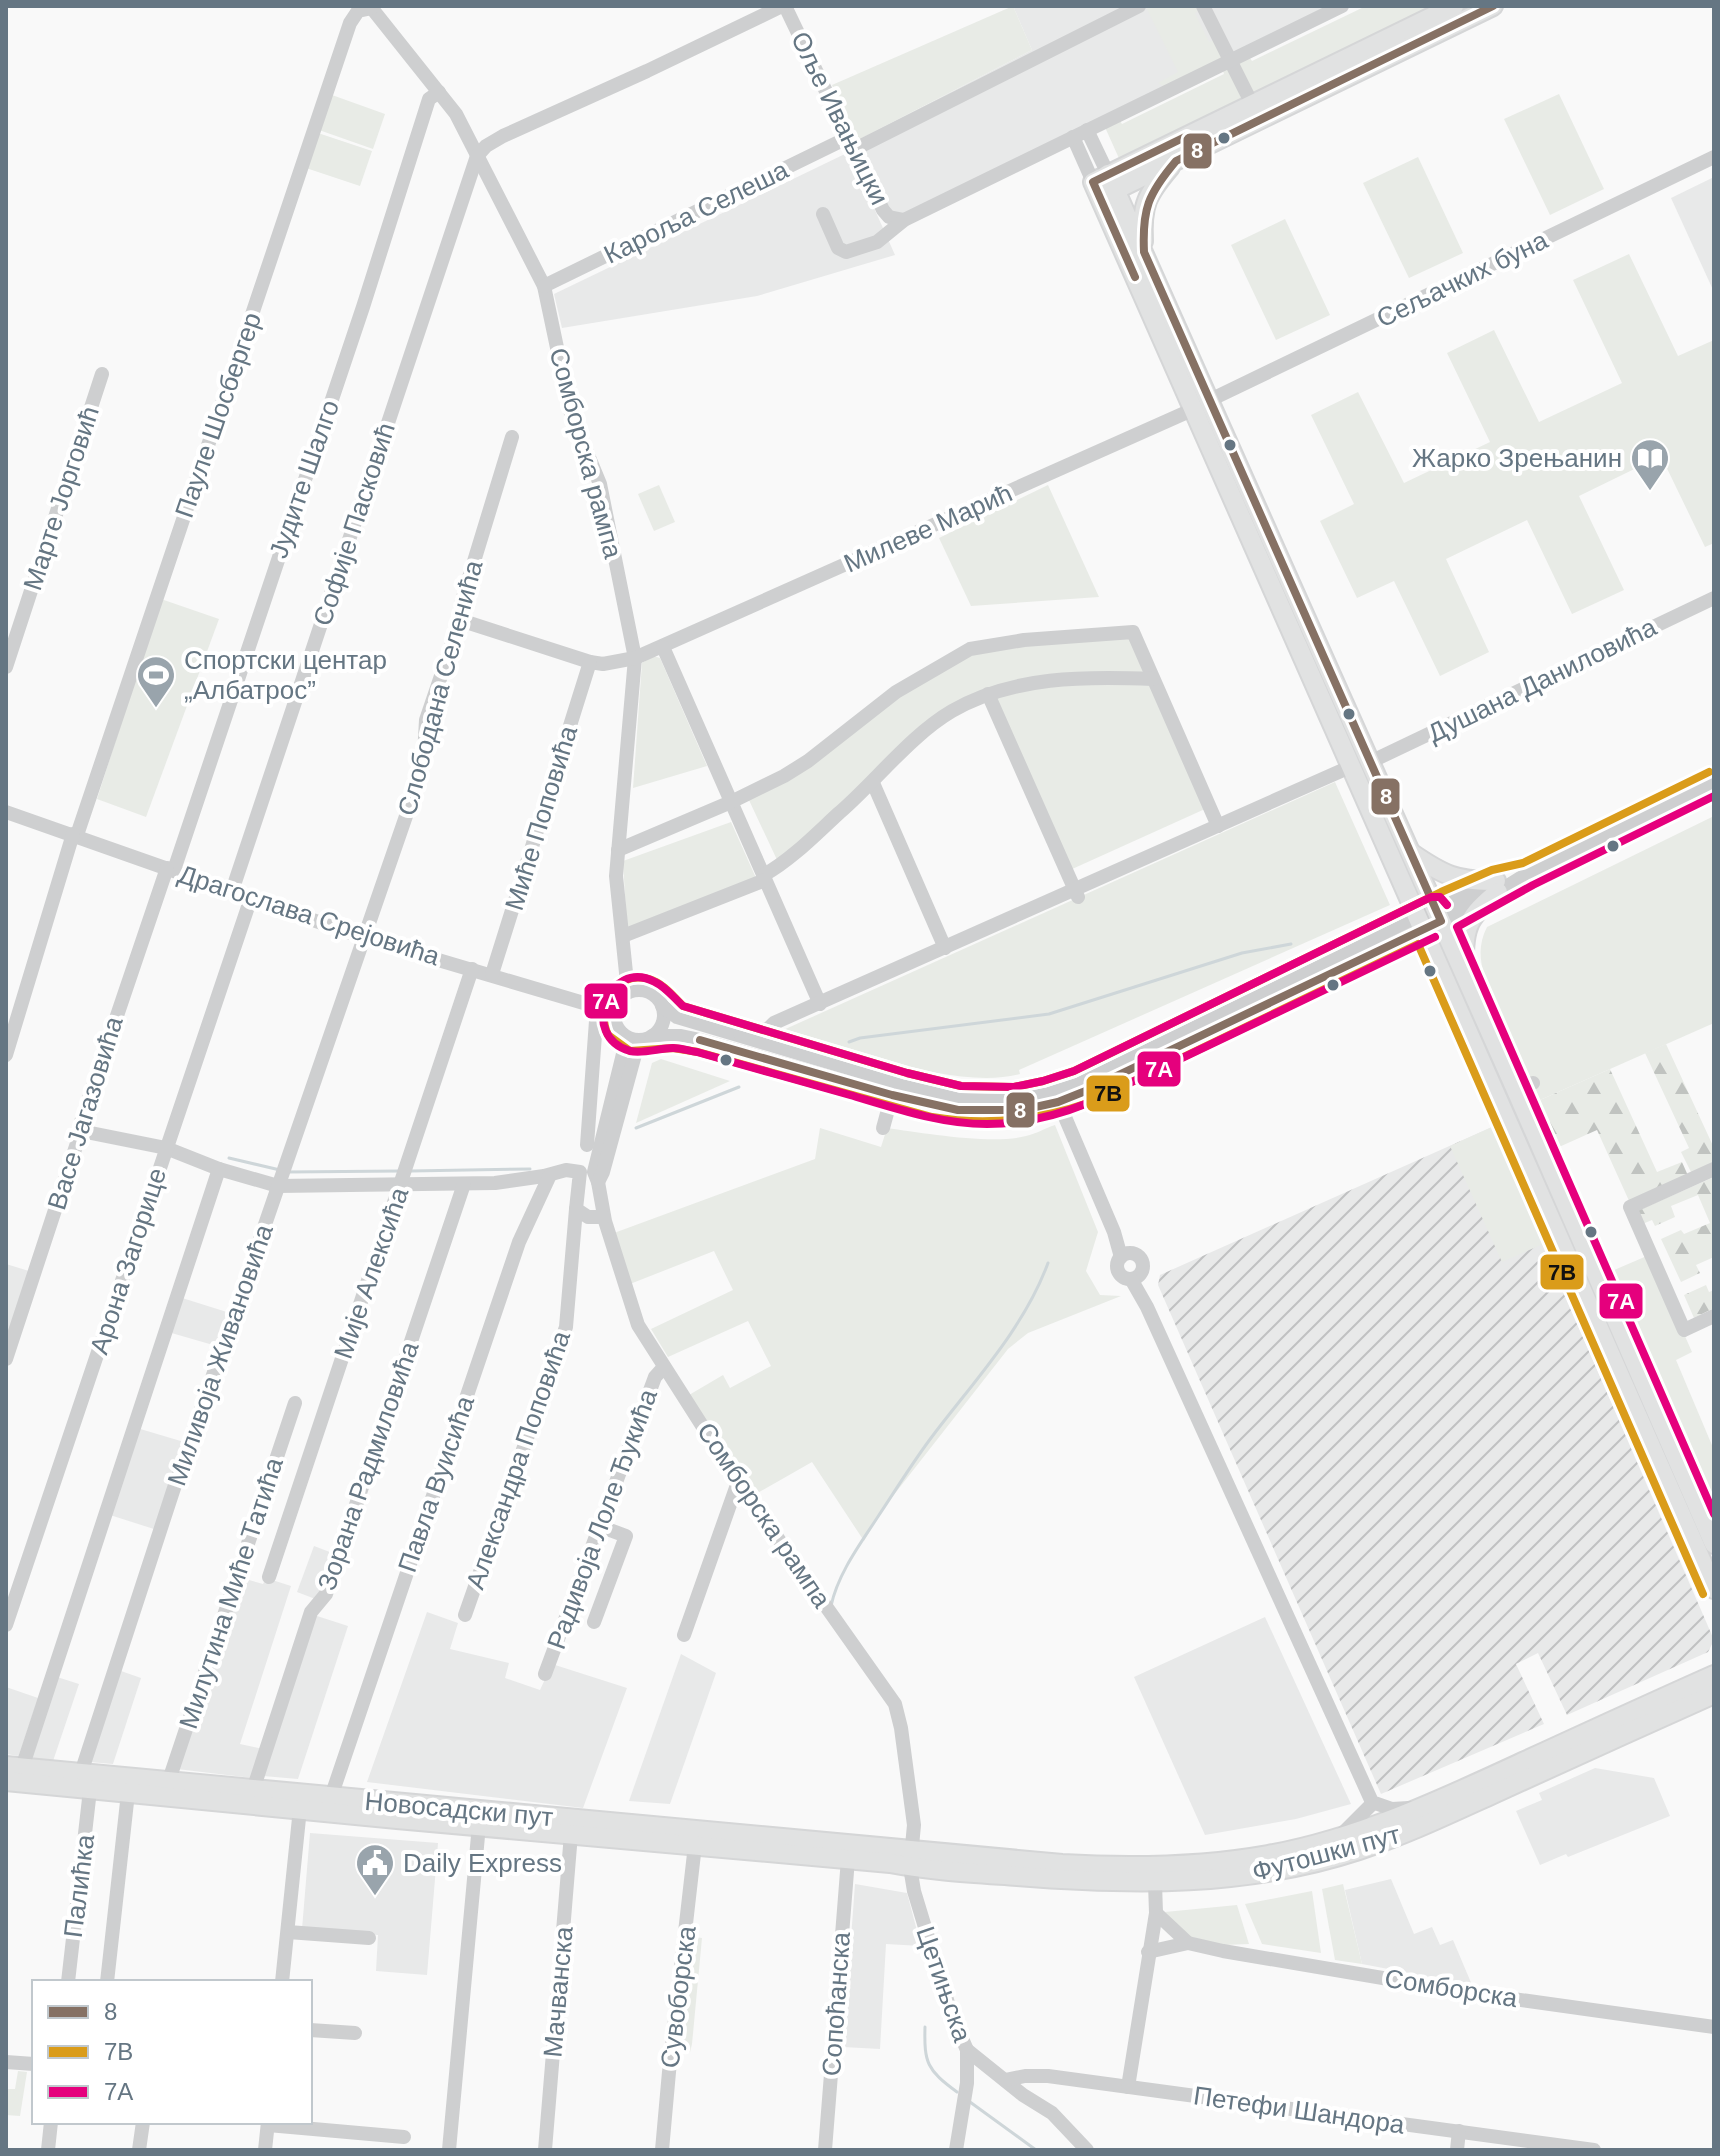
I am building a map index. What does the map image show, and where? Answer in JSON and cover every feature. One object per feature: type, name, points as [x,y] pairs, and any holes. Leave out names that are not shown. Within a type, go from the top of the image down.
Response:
[{"type":"main road","points":[[1104,186],[1252,104],[1454,6]]},
{"type":"main road","points":[[1104,186],[1176,161],[1493,6]]},
{"type":"main road","points":[[1144,252],[1142,210],[1150,191],[1176,161]]},
{"type":"main road","points":[[1104,186],[1144,252],[1202,404]]},
{"type":"main road","points":[[1104,186],[1591,1286],[1714,1589]]},
{"type":"main road","points":[[1361,764],[1411,853],[1429,918],[1525,1087],[1591,1286],[1714,1544]]},
{"type":"main road","points":[[1411,853],[1449,877],[1497,887]]},
{"type":"main road","points":[[1464,975],[1464,937],[1470,918],[1497,887]]},
{"type":"main road","name":"Футошки пут","points":[[911,1858],[1155,1866],[1270,1855],[1337,1838],[1418,1808],[1714,1675]]},
{"type":"main road","name":"Футошки пут","points":[[911,1858],[1066,1881],[1155,1883],[1233,1878],[1279,1870],[1358,1850],[1422,1826],[1714,1694]]},
{"type":"main road","name":"Новосадски пут","points":[[14,1767],[128,1793],[301,1802],[479,1825],[848,1859],[911,1858]]},
{"type":"main road","name":"Новосадски пут","points":[[6,1781],[168,1783],[253,1790],[301,1802],[331,1797],[911,1858]]},
{"type":"street","name":"Оље Ивањицки","points":[[784,6],[883,210],[889,217],[904,220]]},
{"type":"street","points":[[477,156],[486,146],[503,136],[784,6]]},
{"type":"street","name":"Кароља Селеша","points":[[544,286],[1139,6]]},
{"type":"street","points":[[1203,6],[1252,104]]},
{"type":"street","points":[[823,214],[838,248],[846,252],[877,242],[904,220],[1342,6]]},
{"type":"street","name":"Сомборска рампа","points":[[371,7],[456,114],[544,286],[571,414],[600,484],[635,658],[616,893],[628,992]]},
{"type":"street","name":"Пауле Шосбергер","points":[[6,1055],[75,834],[351,19],[358,11],[371,7]]},
{"type":"street","name":"Јудите Шалго","points":[[170,869],[363,307],[429,99],[439,92]]},
{"type":"street","points":[[1087,130],[1104,186]]},
{"type":"street","points":[[1073,137],[1104,186]]},
{"type":"street","name":"Софије Пасковић","points":[[232,891],[477,156]]},
{"type":"street","name":"Сељачких буна","points":[[1202,404],[1714,157]]},
{"type":"street","name":"Марте Јорговић","points":[[6,667],[102,374]]},
{"type":"street","name":"Милеве Марић","points":[[460,620],[590,662],[616,663],[635,658],[1202,404]]},
{"type":"street","name":"Слободана Селенића","points":[[364,938],[415,790],[424,756],[426,720],[460,620],[461,604],[512,437]]},
{"type":"street","name":"Душана Даниловића","points":[[769,1037],[774,1023],[1077,894],[1714,598]]},
{"type":"street","points":[[618,850],[776,780],[808,761],[896,692],[970,649],[1024,640],[1133,632],[1218,826]]},
{"type":"street","points":[[663,647],[820,1004]]},
{"type":"street","name":"Миће Поповића","points":[[492,974],[590,662]]},
{"type":"street","points":[[624,943],[765,878],[873,783],[915,740],[950,712],[988,694],[1050,681],[1098,677],[1153,679]]},
{"type":"street","points":[[988,694],[1077,894]]},
{"type":"street","points":[[873,783],[945,948]]},
{"type":"street","points":[[646,1038],[664,1020],[662,1006],[659,999],[648,991],[628,992],[621,997],[614,1012],[614,1020],[622,1034],[646,1038],[673,1036],[700,1040],[892,1095],[958,1110],[1022,1110],[1056,1097],[1176,1035],[1527,874],[1714,783]]},
{"type":"street","name":"Драгослава Срејовића","points":[[6,812],[364,938],[614,1012]]},
{"type":"street","name":"Васе Јагазовића","points":[[6,1359],[81,1131],[81,1122],[103,1053],[170,869]]},
{"type":"street","name":"Арона Загорице","points":[[6,1625],[251,898]]},
{"type":"street","name":"Миливоја Живановића","points":[[86,1782],[173,1491],[364,938]]},
{"type":"street","name":"Сомборска рампа","points":[[624,943],[648,991]]},
{"type":"street","name":"Мије Алексића","points":[[269,1577],[472,969]]},
{"type":"street","points":[[662,1006],[677,1017],[736,1035],[769,1037],[920,1090],[961,1100],[1056,1097]]},
{"type":"street","points":[[587,1145],[597,1007]]},
{"type":"street","name":"Сомборска рампа","points":[[622,1034],[623,1054],[594,1172],[604,1217],[638,1325],[738,1482],[895,1704],[914,1825],[911,1858]]},
{"type":"street","name":"Сомборска рампа","points":[[598,1182],[646,1038]]},
{"type":"street","points":[[883,1128],[892,1095]]},
{"type":"street","points":[[1056,1097],[1124,1256]]},
{"type":"street","points":[[81,1131],[166,1148],[219,1169],[281,1175],[404,1175],[464,1184],[550,1175]]},
{"type":"street","points":[[14,1767],[219,1169]]},
{"type":"street","points":[[1714,1169],[1630,1207],[1684,1330],[1714,1316]]},
{"type":"street","name":"Александра Поповића","points":[[465,1615],[566,1327],[580,1172],[566,1170],[550,1175]]},
{"type":"street","name":"Павла Вуисића","points":[[331,1797],[519,1242],[550,1175]]},
{"type":"street","name":"Зорана Радмиловића","points":[[253,1790],[311,1612],[326,1594],[464,1184]]},
{"type":"street","points":[[576,1209],[588,1217],[604,1217]]},
{"type":"street","points":[[1135,1255],[1142,1260],[1143,1268],[1135,1278],[1119,1274],[1117,1266],[1124,1256],[1135,1255]]},
{"type":"street","points":[[1135,1278],[1373,1803],[1392,1809],[1418,1808]]},
{"type":"street","name":"Радивоја Лоле Ђукића","points":[[545,1674],[655,1377],[664,1367]]},
{"type":"street","name":"Милутина Миће Татића","points":[[168,1783],[295,1403]]},
{"type":"street","points":[[684,1635],[738,1482]]},
{"type":"street","points":[[594,1622],[626,1536],[599,1526]]},
{"type":"street","name":"Палићка","points":[[68,1980],[86,1782]]},
{"type":"street","points":[[107,1980],[128,1793]]},
{"type":"street","points":[[282,1980],[301,1802]]},
{"type":"street","points":[[1337,1838],[1373,1803]]},
{"type":"street","points":[[449,2150],[479,1825]]},
{"type":"street","name":"Мачванска","points":[[545,2150],[571,1834]]},
{"type":"street","name":"Сувоборска","points":[[662,2150],[695,1845]]},
{"type":"street","name":"Цетињска","points":[[911,1858],[925,1933],[951,2013],[967,2050],[967,2083],[956,2150]]},
{"type":"street","name":"Сопоћанска","points":[[825,2150],[848,1859]]},
{"type":"street","points":[[1128,2087],[1156,1913],[1155,1883]]},
{"type":"street","points":[[1156,1913],[1188,1943]]},
{"type":"street","points":[[288,1932],[369,1938]]},
{"type":"street","name":"Сомборска","points":[[1148,1952],[1188,1943],[1471,1993],[1714,2027]]},
{"type":"street","points":[[312,2030],[355,2033]]},
{"type":"street","points":[[967,2050],[1023,2095],[1052,2113],[1084,2149]]},
{"type":"street","points":[[6,2062],[32,2064]]},
{"type":"street","name":"Петефи Шандора","points":[[1005,2080],[1038,2075],[1594,2150]]},
{"type":"street","points":[[48,2150],[51,2124]]},
{"type":"street","points":[[139,2150],[143,2124]]},
{"type":"street","points":[[265,2150],[268,2124]]},
{"type":"street","points":[[278,2124],[404,2137]]},
{"type":"street","points":[[1457,2150],[1459,2131]]},
{"type":"shaded area","points":[[1013,6],[1336,6],[893,222],[856,141],[1032,50]]},
{"type":"shaded area","points":[[849,152],[895,255],[757,296],[562,328],[554,294]]},
{"type":"shaded area","points":[[1714,177],[1714,292],[1671,198]]},
{"type":"shaded area","points":[[1492,1127],[1714,1640],[1708,1652],[1567,1715],[1538,1653],[1516,1664],[1544,1724],[1381,1794],[1158,1285],[1160,1275]]},
{"type":"shaded area","points":[[6,1264],[29,1271],[8,1334],[6,1334]]},
{"type":"shaded area","points":[[179,1297],[230,1313],[220,1347],[168,1332]]},
{"type":"shaded area","points":[[137,1428],[184,1442],[157,1530],[110,1515]]},
{"type":"shaded area","points":[[314,1546],[335,1554],[318,1600],[297,1592]]},
{"type":"shaded area","points":[[242,1578],[263,1584],[266,1578],[291,1586],[240,1744],[263,1749],[252,1778],[177,1769]]},
{"type":"shaded area","points":[[427,1612],[458,1623],[450,1649],[509,1663],[505,1678],[540,1690],[552,1664],[627,1688],[583,1808],[367,1782]]},
{"type":"shaded area","points":[[314,1615],[348,1626],[298,1779],[263,1776]]},
{"type":"shaded area","points":[[1265,1617],[1351,1804],[1296,1819],[1205,1835],[1134,1677]]},
{"type":"shaded area","points":[[681,1654],[716,1673],[670,1804],[629,1801]]},
{"type":"shaded area","points":[[121,1671],[141,1678],[113,1764],[90,1762]]},
{"type":"shaded area","points":[[54,1676],[79,1684],[53,1761],[27,1759]]},
{"type":"shaded area","points":[[6,1687],[38,1698],[19,1756],[6,1754]]},
{"type":"shaded area","points":[[1595,1768],[1654,1778],[1670,1816],[1540,1865],[1516,1811],[1542,1800],[1539,1793]]},
{"type":"shaded area","points":[[310,1833],[438,1843],[427,1975],[376,1971],[378,1935],[302,1929]]},
{"type":"shaded area","points":[[1391,1879],[1414,1934],[1432,1927],[1440,1945],[1453,1940],[1472,1985],[1362,1964],[1345,1890]]},
{"type":"shaded area","points":[[855,1884],[907,1893],[921,1946],[886,1944],[880,2049],[843,2047]]},
{"type":"green space","points":[[1013,6],[1032,50],[856,141],[832,85]]},
{"type":"green space","points":[[1201,6],[1195,13],[1209,42],[1217,39],[1222,59],[1165,87],[1158,83],[1178,72],[1146,7]]},
{"type":"green space","points":[[1366,6],[1447,6],[1254,98],[1234,62],[1248,55],[1252,61]]},
{"type":"green space","points":[[1227,65],[1243,102],[1122,165],[1104,125],[1118,118],[1122,124],[1224,74],[1222,67]]},
{"type":"green space","points":[[1559,94],[1604,189],[1550,215],[1504,119]]},
{"type":"green space","points":[[332,95],[385,114],[373,149],[319,130]]},
{"type":"green space","points":[[318,133],[372,151],[360,186],[306,168]]},
{"type":"green space","points":[[1418,157],[1463,253],[1409,278],[1363,183]]},
{"type":"green space","points":[[1285,219],[1330,315],[1276,340],[1231,245]]},
{"type":"green space","points":[[1629,254],[1678,356],[1714,340],[1714,543],[1705,547],[1661,456],[1579,496],[1624,590],[1572,614],[1527,520],[1446,559],[1489,652],[1440,676],[1394,581],[1357,598],[1320,521],[1354,504],[1311,415],[1358,392],[1404,483],[1490,442],[1447,353],[1494,330],[1539,422],[1622,383],[1573,280]]},
{"type":"green space","points":[[659,485],[675,522],[654,531],[638,494]]},
{"type":"green space","points":[[1048,485],[1099,597],[971,606],[939,538]]},
{"type":"green space","name":"Спортски центар „Албатрос”","points":[[161,599],[219,619],[146,817],[97,799]]},
{"type":"green space","points":[[1131,637],[1147,676],[1098,673],[947,709],[778,862],[748,798],[900,693],[968,653],[1023,645]]},
{"type":"green space","points":[[653,656],[660,658],[707,766],[633,788],[642,663]]},
{"type":"green space","points":[[1150,683],[1205,809],[1070,870],[994,697],[1050,684]]},
{"type":"green space","points":[[1335,782],[1390,905],[1019,1070],[1020,1074],[994,1078],[934,1072],[868,1057],[781,1031]]},
{"type":"green space","points":[[1714,816],[1714,1023],[1540,1100],[1484,974],[1481,950],[1487,927]]},
{"type":"green space","points":[[731,822],[756,878],[627,931],[623,861]]},
{"type":"green space","points":[[1666,1044],[1714,1148],[1714,1166],[1693,1176],[1681,1152],[1689,1148],[1645,1053]]},
{"type":"green space","points":[[661,1059],[730,1081],[636,1123],[652,1063]]},
{"type":"green space","points":[[1610,1069],[1657,1172],[1682,1162],[1689,1178],[1630,1203],[1597,1130],[1559,1147],[1540,1100]]},
{"type":"green space","points":[[1055,1125],[1098,1232],[1086,1271],[1100,1295],[1121,1296],[1028,1333],[1008,1349],[882,1510],[864,1541],[812,1462],[754,1495],[689,1395],[723,1375],[730,1388],[771,1366],[748,1321],[668,1357],[651,1329],[733,1290],[714,1251],[630,1284],[614,1233],[815,1159],[820,1128],[881,1147],[887,1128],[995,1139],[1026,1136]]},
{"type":"green space","points":[[1492,1127],[1543,1244],[1502,1262],[1450,1146]]},
{"type":"green space","points":[[1714,1177],[1714,1257],[1696,1265],[1700,1273],[1681,1282],[1661,1239],[1710,1223],[1698,1195],[1671,1206],[1675,1217],[1655,1226],[1652,1220],[1640,1225],[1635,1212]]},
{"type":"green space","points":[[1649,1255],[1692,1352],[1676,1360],[1714,1450],[1714,1502],[1612,1271]]},
{"type":"green space","points":[[1706,1285],[1709,1292],[1714,1290],[1714,1308],[1694,1318],[1684,1295]]},
{"type":"green space","points":[[1343,1884],[1362,1964],[1335,1960],[1322,1889]]},
{"type":"green space","points":[[1312,1891],[1321,1953],[1262,1944],[1245,1904]]},
{"type":"green space","points":[[1237,1905],[1249,1944],[1224,1945],[1187,1936],[1165,1912]]},
{"type":"green space","points":[[688,1936],[702,1938],[692,2044],[690,2052],[683,2053],[677,2050]]},
{"type":"green space","points":[[18,2071],[27,2072],[20,2116],[6,2115],[6,2089],[15,2089]]},
{"type":"waterway","points":[[849,1042],[860,1038],[1049,1014],[1242,953],[1291,944]]},
{"type":"waterway","points":[[636,1128],[739,1087]]},
{"type":"waterway","points":[[229,1158],[280,1170]]},
{"type":"waterway","points":[[411,1171],[530,1169]]},
{"type":"waterway","points":[[287,1172],[400,1171]]},
{"type":"waterway","points":[[831,1606],[839,1582],[858,1547],[927,1444],[1012,1331],[1026,1310],[1048,1263]]},
{"type":"waterway","points":[[925,2027],[929,2065],[939,2078],[957,2092]]},
{"type":"waterway","points":[[970,2102],[1036,2150]]},
{"type":"transit line","name":"8","points":[[700,1040],[892,1095],[958,1110],[1022,1110],[1058,1102],[1083,1092],[1441,921],[1144,252],[1144,224],[1153,193],[1176,161],[1493,6]]},
{"type":"transit line","name":"8","points":[[1135,277],[1093,182],[1187,136]]},
{"type":"transit line","name":"7B","points":[[1703,1594],[1418,944],[1088,1103],[1011,1120],[972,1121],[932,1117],[698,1052],[673,1048],[630,1051],[608,1035],[604,1013],[610,993],[617,985],[626,980],[649,979],[663,987],[683,1006],[907,1073],[961,1086],[1014,1087],[1043,1081],[1074,1071],[1441,892],[1492,870],[1523,863],[1709,772]]},
{"type":"transit line","name":"7A","points":[[1714,796],[1533,885],[1457,927],[1714,1514]]},
{"type":"transit line","name":"7A","points":[[1435,937],[1088,1103],[1013,1123],[970,1123],[935,1118],[682,1049],[630,1051],[615,1043],[606,1031],[603,1016],[613,989],[624,980],[638,977],[659,984],[683,1006],[907,1073],[961,1086],[1014,1087],[1074,1071],[1431,897],[1440,897],[1447,905]]},
{"type":"place","name":"Жарко Зрењанин","points":[[1650,492]]},
{"type":"place","name":"Спортски центар „Албатрос”","points":[[156,709]]},
{"type":"place","name":"Daily Express","points":[[375,1897]]}]
